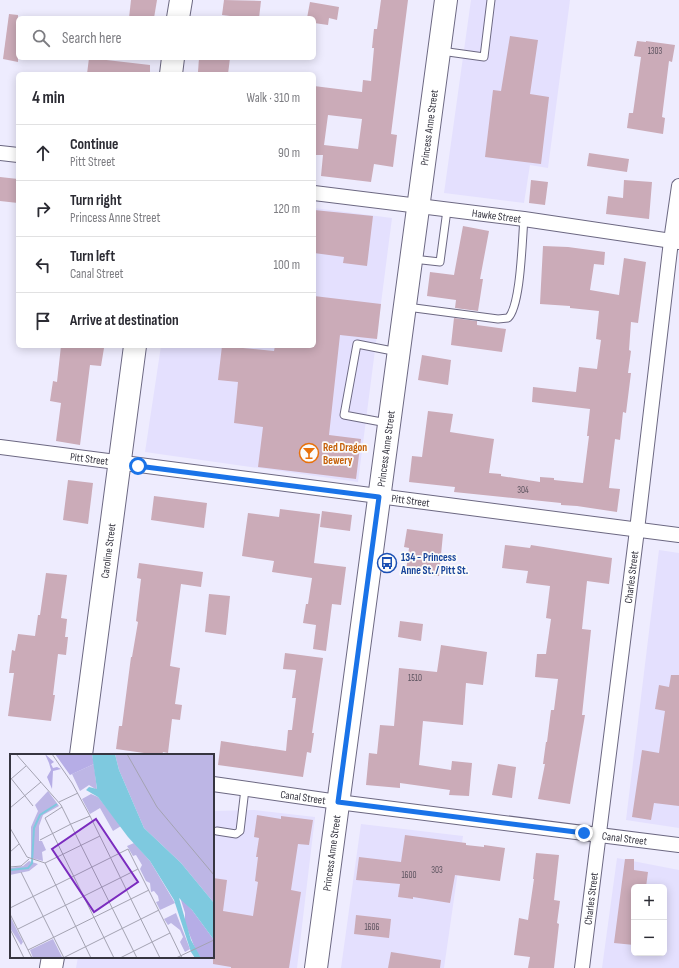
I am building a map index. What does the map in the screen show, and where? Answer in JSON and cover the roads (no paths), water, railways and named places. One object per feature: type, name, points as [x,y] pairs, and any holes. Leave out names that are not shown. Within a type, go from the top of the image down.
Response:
[{"type":"main road","points":[[178,16],[181,0]]},
{"type":"main road","name":"Princess Anne Street","points":[[316,968],[438,50],[446,0]]},
{"type":"main road","points":[[171,72],[173,60]]},
{"type":"main road","name":"Caroline Street","points":[[81,754],[135,348]]},
{"type":"main road","points":[[51,968],[53,958]]},
{"type":"street","points":[[0,153],[16,155]]},
{"type":"street","name":"Charles Street","points":[[582,968],[675,241],[679,186]]},
{"type":"street","name":"Hawke Street","points":[[316,193],[524,219],[675,241]]},
{"type":"street","name":"Pitt Street","points":[[0,447],[119,464],[679,535]]},
{"type":"street","name":"Canal Street","points":[[214,784],[338,802],[679,846]]},
{"type":"lane","points":[[438,50],[484,57],[491,0]]},
{"type":"lane","points":[[411,259],[440,262],[447,210]]},
{"type":"lane","points":[[405,306],[498,319],[508,318],[514,307],[518,288],[524,219]]},
{"type":"lane","points":[[389,424],[344,416],[357,344],[399,352]]},
{"type":"lane","points":[[217,831],[236,834],[240,831],[246,789]]},
{"type":"place","name":"Red Dragon Bewery","points":[[309,453]]},
{"type":"place","name":"134 - Princess Anne St. / Pitt St.","points":[[387,563]]}]
